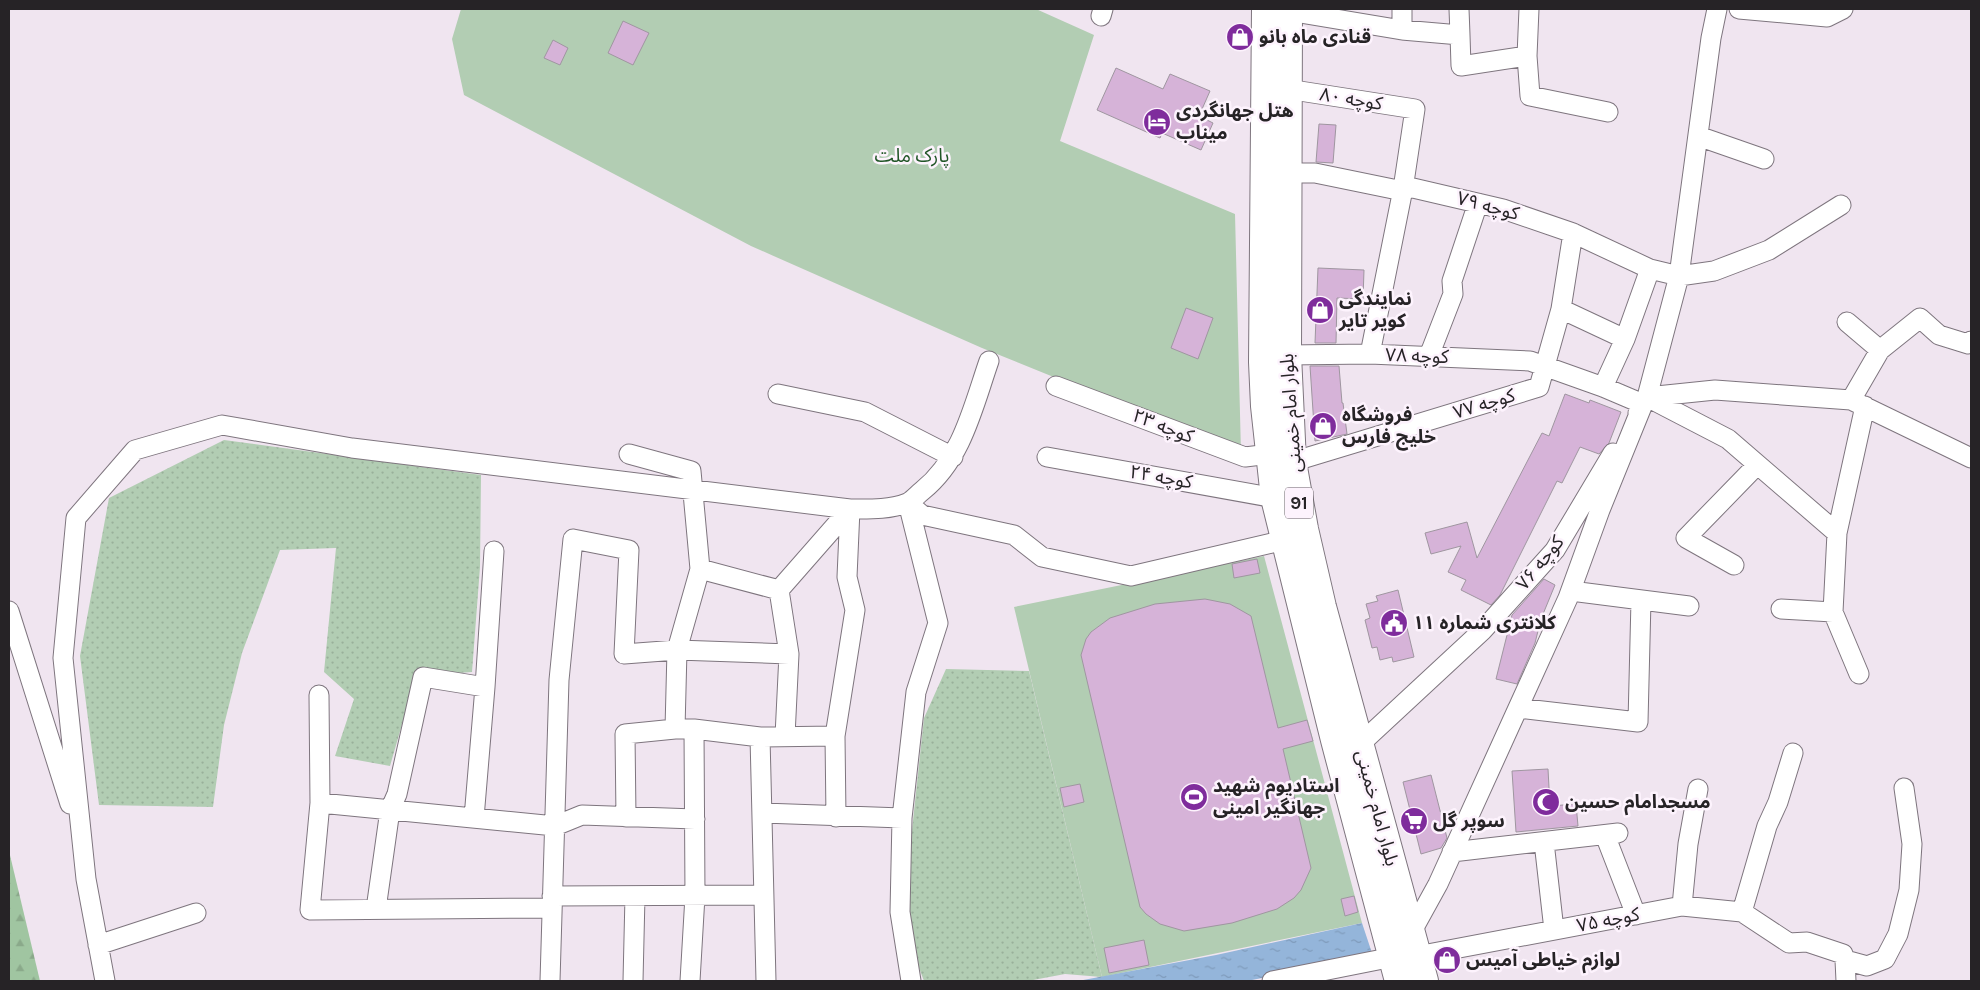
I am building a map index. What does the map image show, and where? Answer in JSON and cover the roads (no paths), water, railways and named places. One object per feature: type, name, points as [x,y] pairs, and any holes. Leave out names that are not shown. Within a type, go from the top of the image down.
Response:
[{"type":"main road","name":"بلوار امام خمینی","points":[[1281,9],[1287,89],[1287,355],[1281,458],[1275,498],[1332,731],[1409,962]]},
{"type":"main road","name":"بلوار امام خمینی","points":[[1281,9],[1263,362],[1265,406],[1304,529],[1322,607],[1359,744],[1409,962]]},
{"type":"street","points":[[1281,9],[1402,30],[1460,35]]},
{"type":"street","points":[[1402,9],[1402,30]]},
{"type":"street","points":[[1459,9],[1461,66],[1527,56]]},
{"type":"street","points":[[1528,9],[1527,56],[1530,96],[1608,112]]},
{"type":"street","points":[[1409,962],[1438,884],[1571,591],[1600,510],[1645,401],[1679,276],[1711,38],[1717,9]]},
{"type":"street","points":[[1739,9],[1827,17],[1843,9]]},
{"type":"street","name":"کوچه ۸۰","points":[[1287,89],[1415,109],[1403,188]]},
{"type":"street","points":[[1698,136],[1764,160]]},
{"type":"street","name":"کوچه ۷۹","points":[[1287,173],[1315,173],[1392,190],[1413,188],[1478,202],[1572,233],[1650,269],[1679,276]]},
{"type":"street","points":[[1370,354],[1403,188]]},
{"type":"street","points":[[1429,356],[1453,294],[1452,281],[1478,202]]},
{"type":"street","points":[[1679,276],[1714,271],[1769,250],[1841,205]]},
{"type":"street","points":[[1546,365],[1561,309],[1572,233]]},
{"type":"street","points":[[1603,387],[1625,339],[1650,269]]},
{"type":"street","points":[[1561,309],[1625,339]]},
{"type":"street","points":[[1860,674],[1833,612],[1837,533],[1858,403],[1880,350],[1920,318],[1939,334],[1968,344],[1971,341]]},
{"type":"street","points":[[1847,322],[1880,350]]},
{"type":"street","name":"کوچه ۷۸","points":[[1287,355],[1370,354],[1429,356],[1530,361],[1546,365],[1645,401],[1728,439],[1837,533]]},
{"type":"street","points":[[105,981],[86,879],[63,658],[76,518],[135,450],[222,425],[352,448],[850,509],[878,509],[908,503],[940,475],[953,457],[963,435],[990,361]]},
{"type":"street","name":"کوچه ۷۷","points":[[1281,458],[1539,387],[1546,365]]},
{"type":"street","name":"کوچه ۲۳","points":[[1056,386],[1245,457],[1281,458]]},
{"type":"street","points":[[1645,401],[1714,390],[1858,403],[1971,458]]},
{"type":"street","points":[[778,394],[865,412],[953,457]]},
{"type":"street","name":"کوچه ۷۶","points":[[1359,744],[1483,630],[1555,550],[1645,401]]},
{"type":"street","points":[[629,454],[692,471],[700,569],[677,650],[675,729]]},
{"type":"street","name":"کوچه ۲۴","points":[[1047,457],[1275,498]]},
{"type":"street","points":[[1734,565],[1686,538],[1757,465]]},
{"type":"street","points":[[908,503],[922,515],[1014,534],[1042,557],[1131,576],[1285,540]]},
{"type":"street","points":[[908,503],[938,623],[916,692],[902,818],[900,912],[911,981]]},
{"type":"street","points":[[779,590],[850,509]]},
{"type":"street","points":[[836,817],[835,736],[855,610],[848,577],[850,509]]},
{"type":"street","points":[[550,981],[559,680],[573,539],[629,550],[624,654],[677,650],[789,654]]},
{"type":"street","points":[[474,818],[494,551]]},
{"type":"street","points":[[700,569],[779,590]]},
{"type":"street","points":[[779,590],[789,654],[785,736]]},
{"type":"street","points":[[1571,591],[1689,606]]},
{"type":"street","points":[[1518,708],[1638,722],[1641,600]]},
{"type":"street","points":[[1781,609],[1833,612]]},
{"type":"street","points":[[9,611],[82,843]]},
{"type":"street","points":[[376,909],[390,810],[397,794],[423,677],[485,687]]},
{"type":"street","points":[[319,695],[320,803],[310,910],[552,902],[635,896],[764,895]]},
{"type":"street","points":[[626,817],[625,734],[694,729],[760,737],[835,736]]},
{"type":"street","points":[[690,981],[695,896],[694,729]]},
{"type":"street","points":[[760,737],[766,981]]},
{"type":"street","points":[[1793,753],[1778,802],[1767,826],[1742,912],[1789,943],[1807,942],[1843,954],[1846,981]]},
{"type":"street","points":[[1682,906],[1688,844],[1698,788]]},
{"type":"street","points":[[1845,960],[1867,966],[1884,959],[1898,934],[1909,890],[1912,844],[1904,788]]},
{"type":"street","points":[[320,803],[555,826],[582,815],[695,818]]},
{"type":"street","points":[[763,813],[902,818]]},
{"type":"street","points":[[1452,852],[1612,834],[1636,914]]},
{"type":"street","points":[[1544,842],[1554,930]]},
{"type":"street","points":[[633,981],[635,896]]},
{"type":"street","name":"کوچه ۷۵","points":[[1272,981],[1409,962],[1554,930],[1682,906],[1742,912]]},
{"type":"street","points":[[98,945],[196,913]]},
{"type":"water","points":[[1362,923],[1373,956],[1247,981],[1078,981],[1216,955]]},
{"type":"place","name":"قنادی ماه بانو","points":[[1240,37]]},
{"type":"place","name":"هتل جهانگردی میناب","points":[[1157,122]]},
{"type":"place","name":"نمایندگی کویر تایر","points":[[1320,310]]},
{"type":"place","name":"فروشگاه خلیج فارس","points":[[1323,426]]},
{"type":"place","name":"کلانتری شماره ۱۱","points":[[1394,623]]},
{"type":"place","name":"استادیوم شهید جهانگیر امینی","points":[[1194,797]]},
{"type":"place","name":"مسجدامام حسین","points":[[1546,802]]},
{"type":"place","name":"سوپر گل","points":[[1414,821]]},
{"type":"place","name":"لوازم خیاطی آمیس","points":[[1447,960]]},
{"type":"park label","name":"پارک ملت","points":[[912,156]]}]
